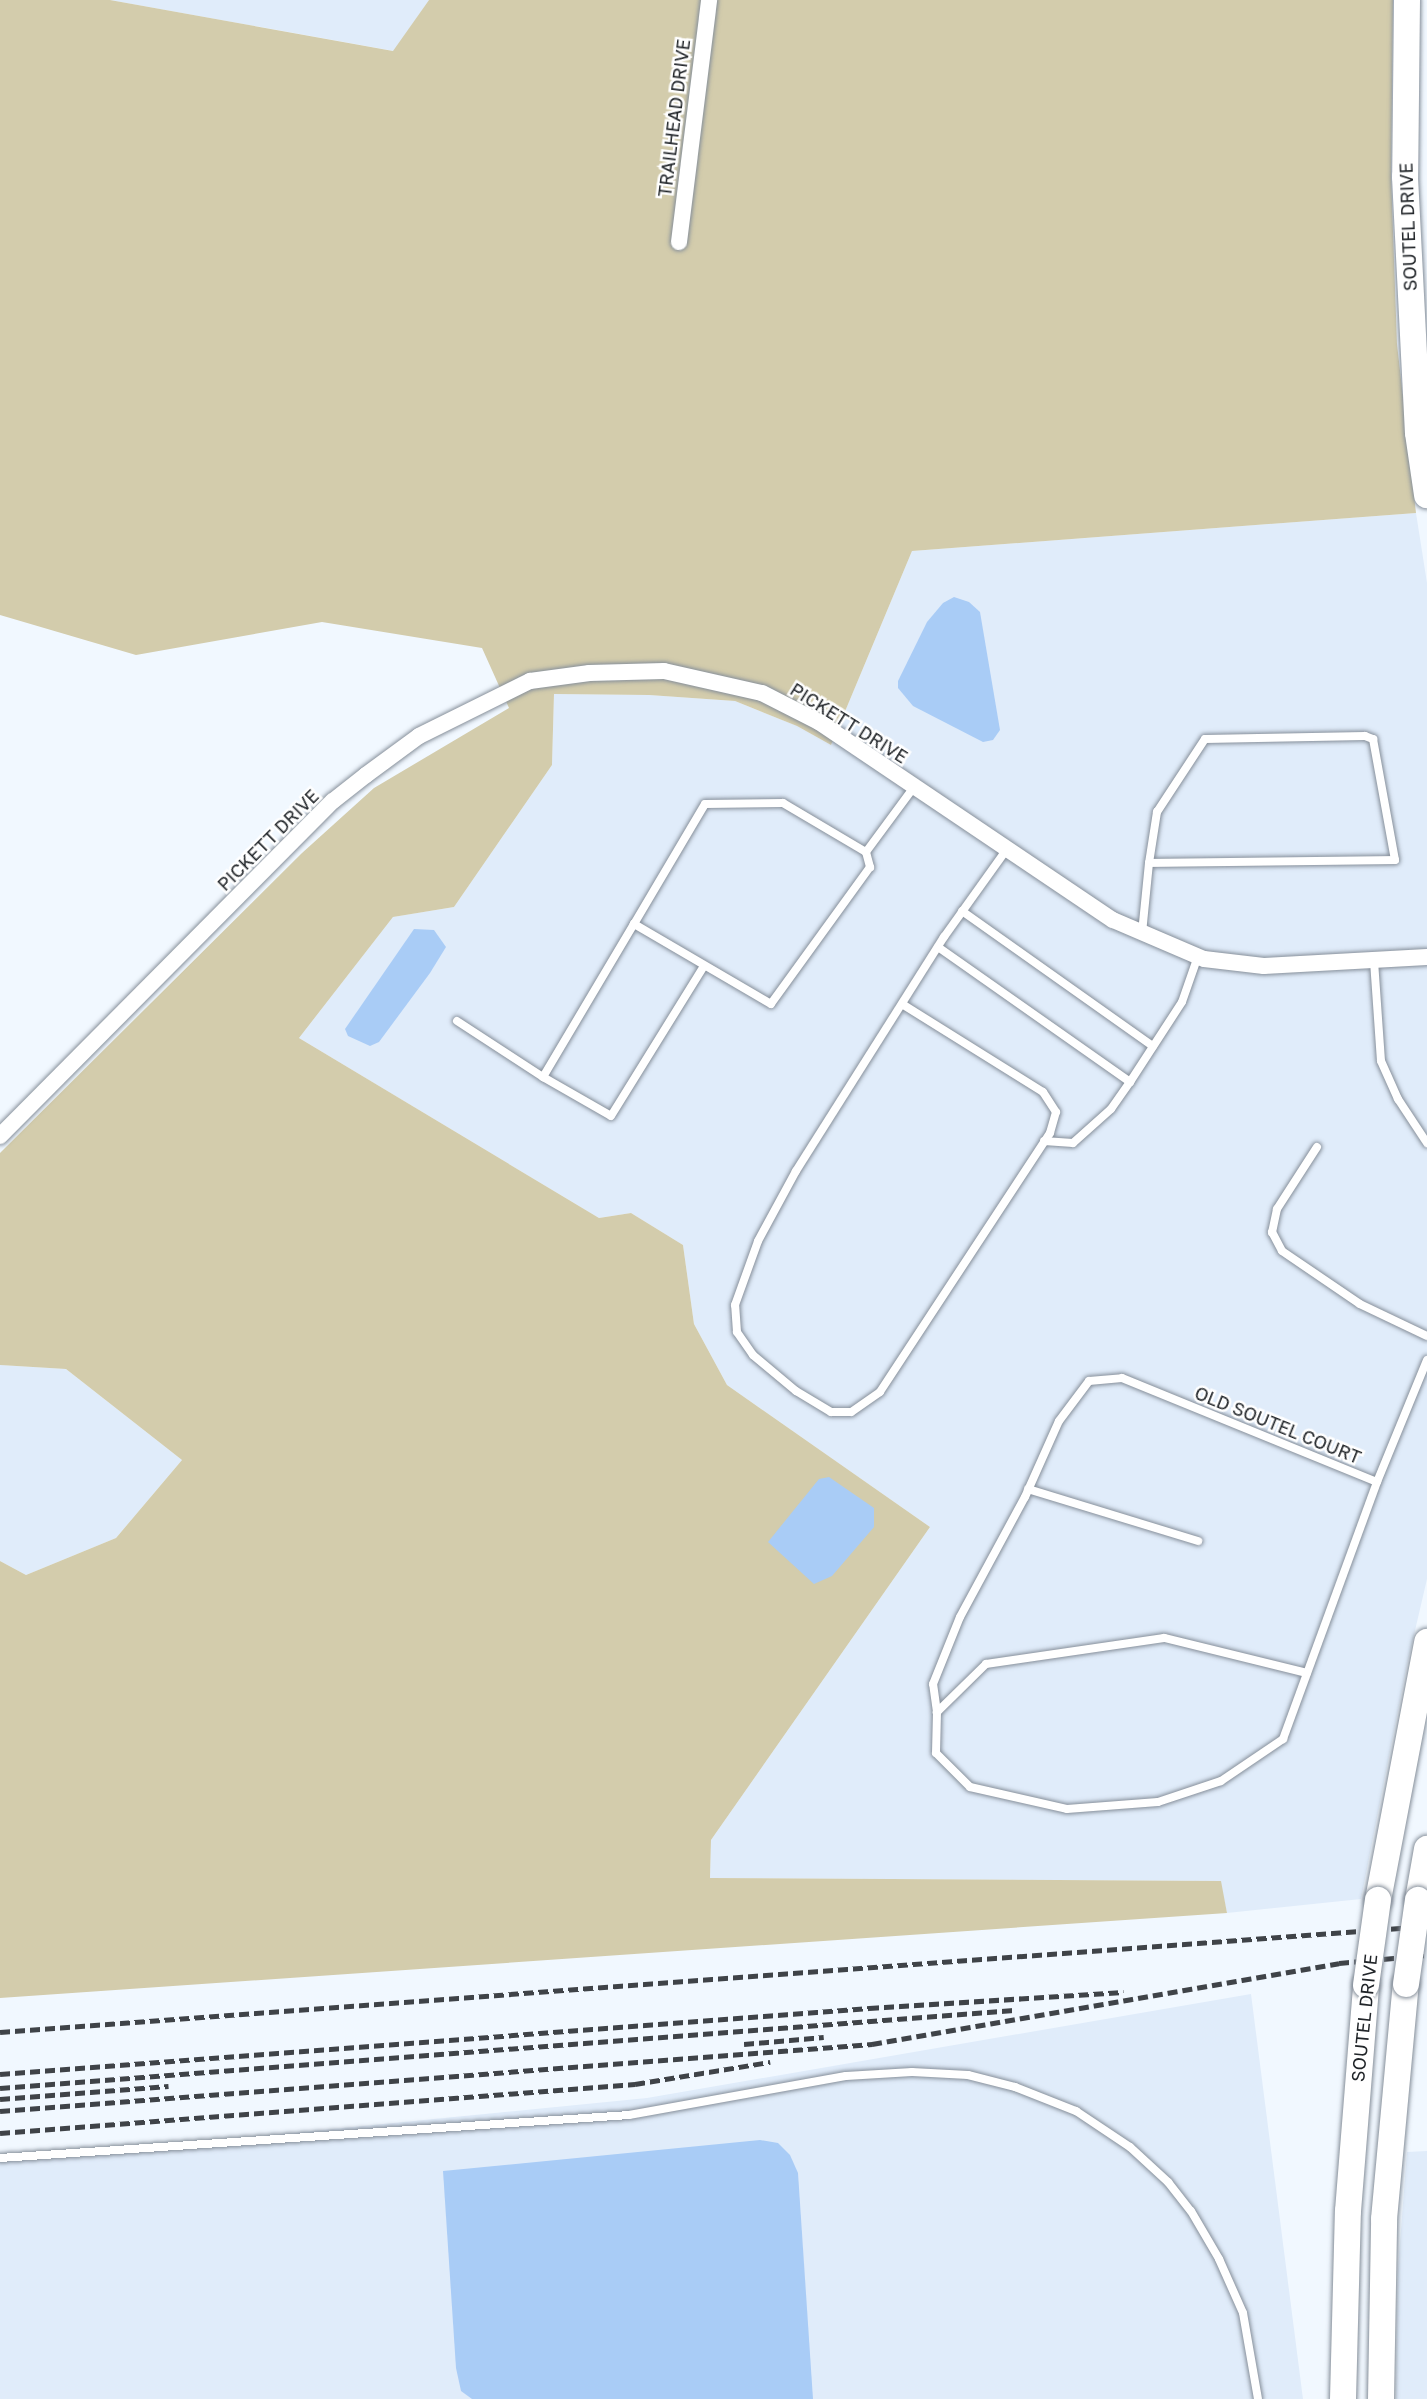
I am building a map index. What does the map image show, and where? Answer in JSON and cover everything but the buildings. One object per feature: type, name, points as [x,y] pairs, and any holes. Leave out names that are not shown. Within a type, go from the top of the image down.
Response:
[{"type":"main road","name":"SOUTEL DRIVE","points":[[1407,0],[1405,177],[1420,343],[1418,433],[1427,495]]},
{"type":"main road","name":"SOUTEL DRIVE","points":[[1343,2399],[1348,2211],[1366,1985],[1378,1900],[1427,1642]]},
{"type":"main road","points":[[1381,2399],[1384,2219],[1406,1984],[1427,1849]]},
{"type":"street","name":"TRAILHEAD DRIVE","points":[[679,242],[709,0]]},
{"type":"street","name":"PICKETT DRIVE","points":[[0,1136],[333,801],[419,736],[530,681],[589,673],[664,671],[762,693],[819,722],[1113,920],[1198,956],[1264,966],[1427,957]]},
{"type":"lane","points":[[1142,933],[1149,863],[1157,812],[1205,739],[1365,736],[1373,739],[1395,860],[1149,863]]},
{"type":"lane","points":[[866,852],[914,786]]},
{"type":"lane","points":[[542,1077],[705,804],[783,803],[866,852],[870,867],[771,1004],[634,924]]},
{"type":"lane","points":[[902,1004],[1043,1092],[1056,1112],[1044,1141],[880,1392],[852,1412],[831,1412],[796,1391],[753,1355],[737,1332],[735,1305],[758,1241],[796,1171],[938,947],[1007,849]]},
{"type":"lane","points":[[962,911],[1153,1046]]},
{"type":"lane","points":[[938,947],[1130,1082]]},
{"type":"lane","points":[[1044,1141],[1073,1143],[1111,1109],[1182,1002],[1198,956]]},
{"type":"lane","points":[[1374,961],[1381,1061],[1398,1098],[1427,1143]]},
{"type":"lane","points":[[457,1021],[542,1077],[611,1116],[704,966]]},
{"type":"lane","points":[[1317,1147],[1277,1209],[1272,1232],[1282,1251],[1360,1304],[1427,1336]]},
{"type":"lane","name":"OLD SOUTEL COURT","points":[[1028,1489],[1059,1421],[1089,1381],[1122,1378],[1377,1482],[1427,1360]]},
{"type":"lane","points":[[1198,1541],[1028,1489],[960,1617],[933,1684],[936,1753],[970,1787],[1067,1809],[1158,1802],[1221,1781],[1283,1740],[1377,1482]]},
{"type":"lane","points":[[936,1712],[986,1664],[1164,1638],[1307,1673]]},
{"type":"lane","points":[[0,2158],[629,2115],[846,2076],[912,2071],[968,2075],[1015,2087],[1076,2112],[1130,2147],[1168,2182],[1191,2211],[1219,2259],[1243,2313],[1258,2399]]},
{"type":"shaded area","points":[[0,0],[110,0],[393,51],[429,0],[1393,0],[1391,175],[1397,344],[1416,513],[912,551],[831,745],[797,726],[735,701],[649,695],[554,694],[552,765],[454,907],[393,917],[299,1038],[599,1218],[631,1213],[683,1245],[694,1324],[727,1385],[930,1527],[711,1840],[710,1878],[1221,1881],[1227,1913],[0,1998],[0,1561],[26,1575],[116,1538],[182,1460],[66,1369],[0,1365],[0,1153],[302,853],[374,788],[509,708],[482,648],[322,622],[136,655],[0,615]]},
{"type":"shaded area","points":[[110,0],[429,0],[394,51]]},
{"type":"shaded area","points":[[1416,513],[1427,583],[1427,1579],[1407,1665],[1361,1899],[1227,1913],[1220,1881],[710,1878],[711,1840],[930,1527],[727,1385],[694,1324],[683,1245],[631,1213],[599,1218],[299,1038],[393,917],[454,907],[552,765],[554,694],[649,695],[735,701],[797,726],[831,745],[912,551]]},
{"type":"shaded area","points":[[0,1365],[66,1369],[182,1460],[116,1538],[26,1575],[0,1561]]},
{"type":"shaded area","points":[[1251,1994],[1303,2399],[0,2399],[0,2162],[647,2098]]},
{"type":"shaded area","points":[[1427,2151],[1427,2399],[1396,2399],[1398,2269],[1407,2152]]},
{"type":"water","points":[[954,597],[969,602],[980,612],[1000,730],[993,740],[983,742],[913,706],[898,688],[898,681],[927,622],[943,603]]},
{"type":"water","points":[[414,929],[434,930],[446,947],[430,973],[379,1042],[370,1046],[348,1036],[345,1029]]},
{"type":"water","points":[[829,1477],[874,1508],[874,1527],[832,1576],[814,1584],[768,1542],[819,1479]]},
{"type":"water","points":[[760,2140],[778,2143],[790,2155],[798,2173],[813,2399],[472,2399],[461,2391],[456,2368],[443,2171]]},
{"type":"railway","points":[[0,2032],[1427,1926]]},
{"type":"railway","points":[[0,2111],[872,2044],[1339,1963],[1427,1955]]},
{"type":"railway","points":[[0,2074],[869,2008],[1123,1992]]},
{"type":"railway","points":[[0,2088],[1014,2010]]},
{"type":"railway","points":[[744,2044],[824,2037]]},
{"type":"railway","points":[[0,2133],[635,2084],[770,2062]]},
{"type":"railway","points":[[0,2099],[168,2086]]}]
